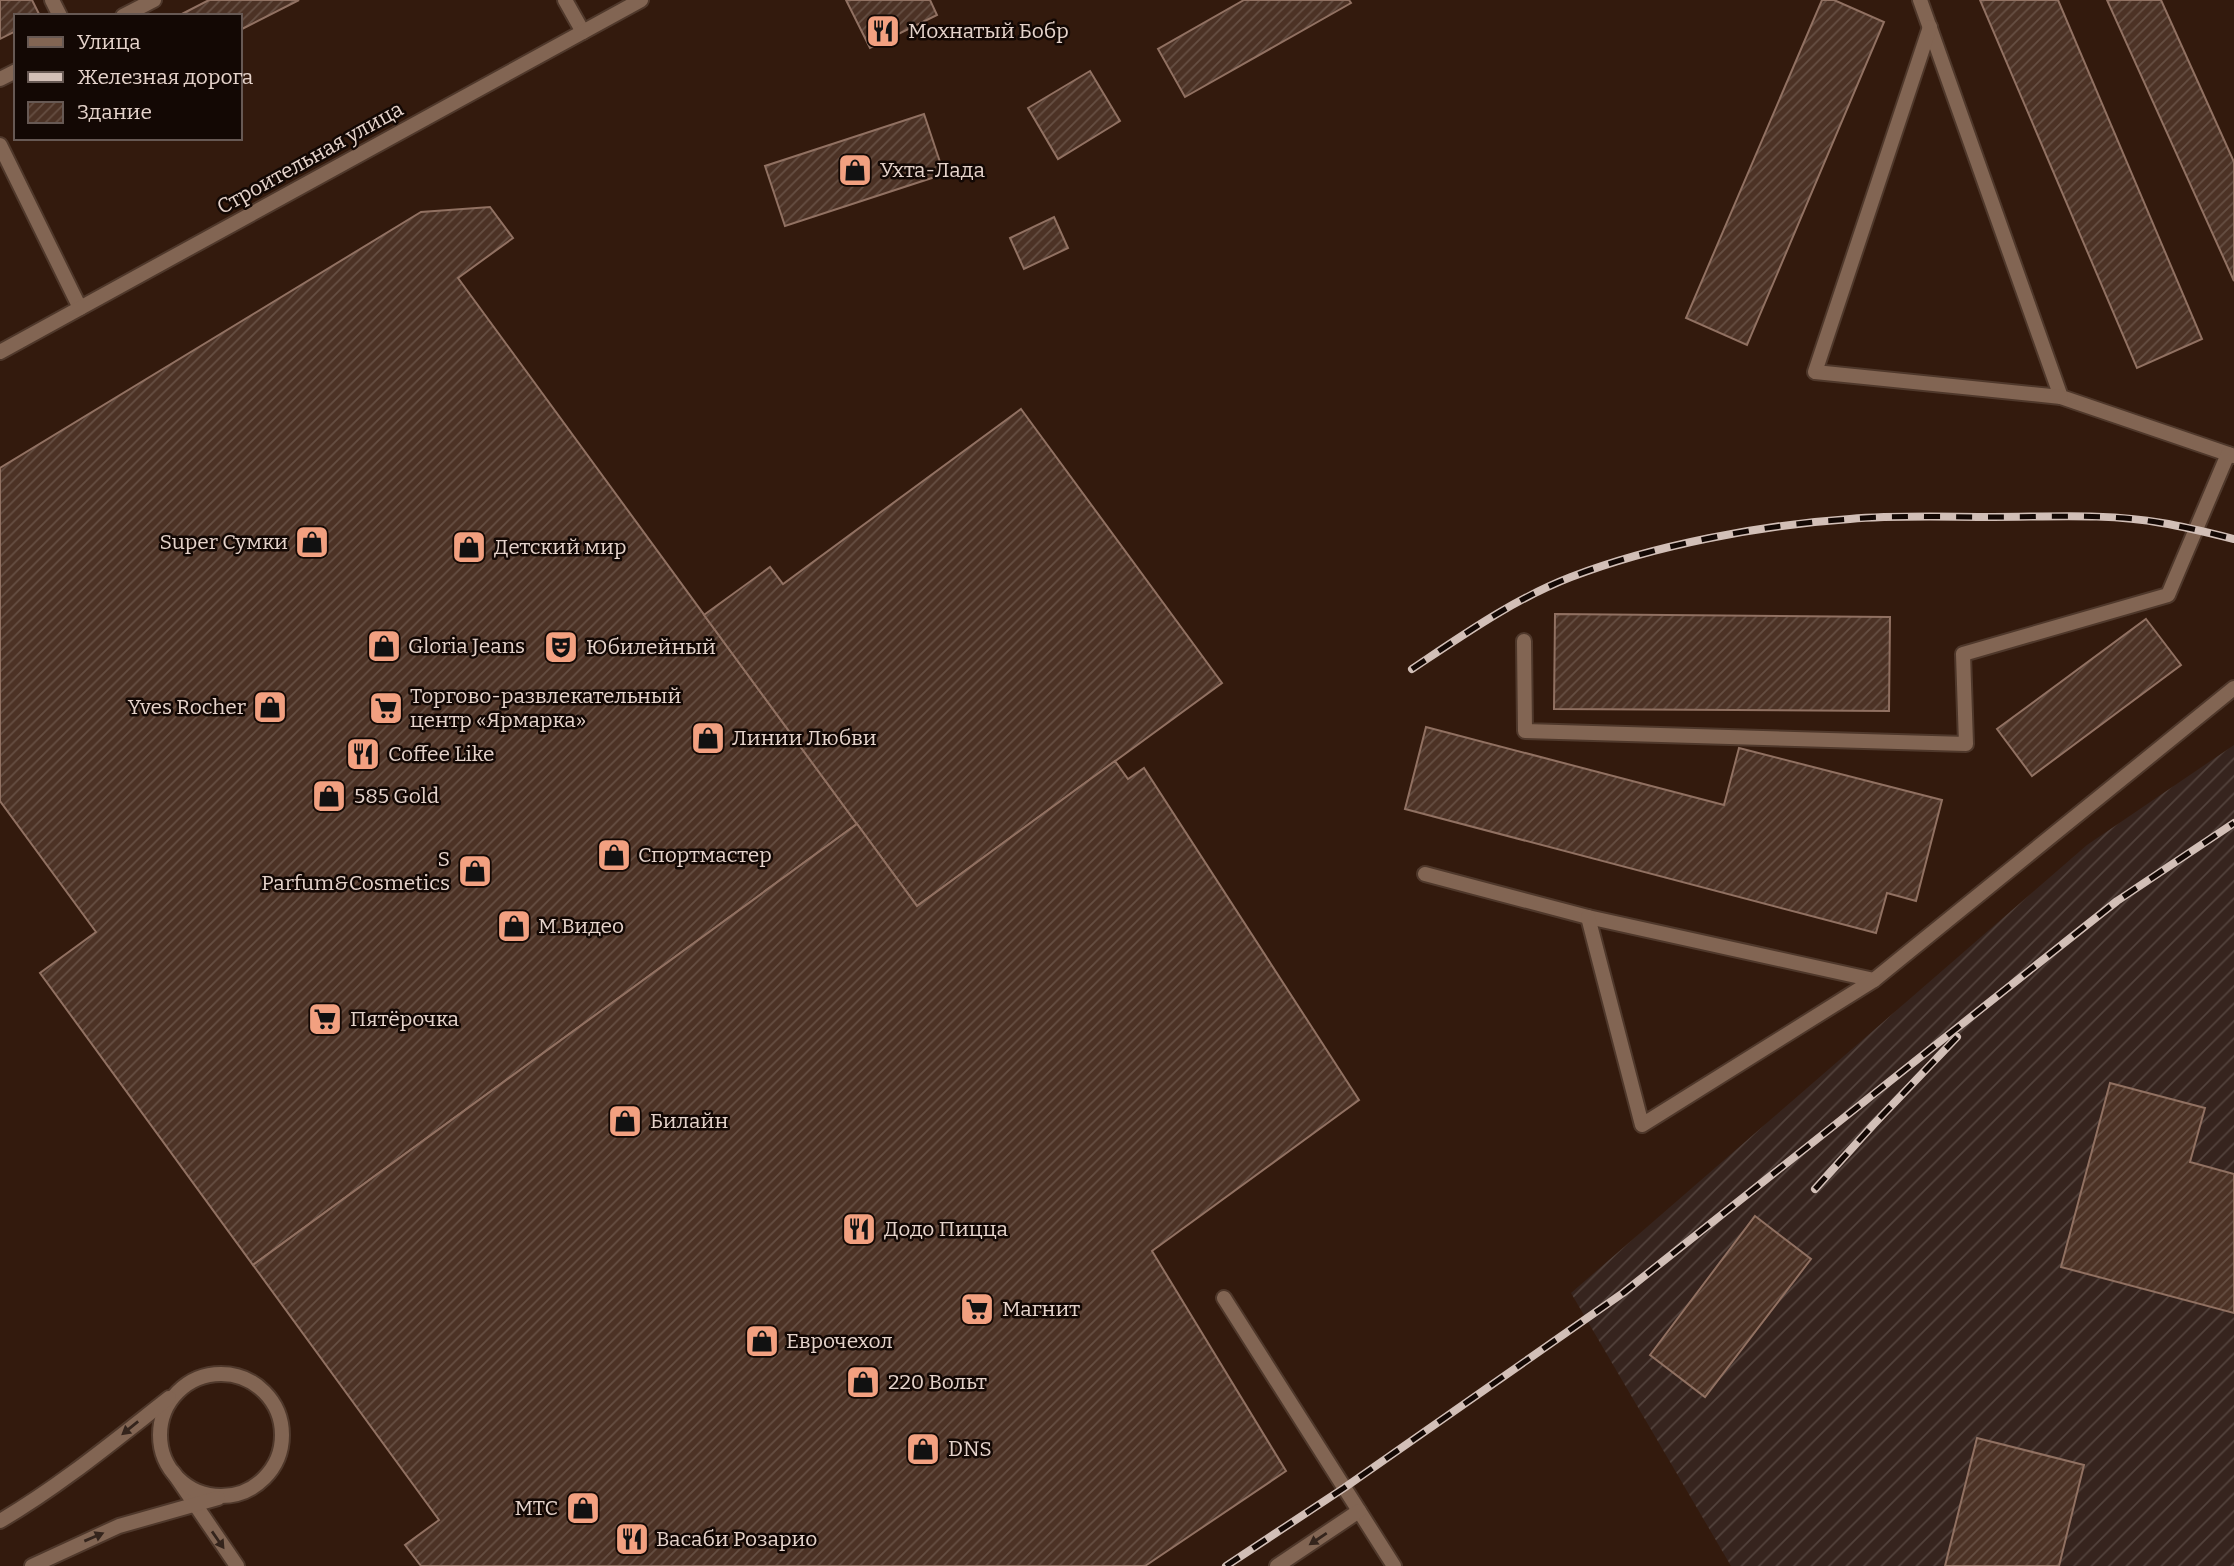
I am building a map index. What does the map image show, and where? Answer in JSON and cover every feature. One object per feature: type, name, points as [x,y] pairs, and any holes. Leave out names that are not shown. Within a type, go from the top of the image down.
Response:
[{"type":"street","points":[[127,14],[154,0]]},
{"type":"street","points":[[565,0],[583,32]]},
{"type":"street","name":"Строительная улица","points":[[0,352],[641,0]]},
{"type":"street","points":[[1920,0],[2061,397]]},
{"type":"street","points":[[1524,641],[1525,732],[1966,744],[1963,654],[2168,595],[2231,455],[2061,397],[1815,372],[1930,27]]},
{"type":"street","points":[[0,145],[80,308]]},
{"type":"street","points":[[1588,917],[1642,1125],[1874,980],[2234,688]]},
{"type":"street","points":[[1425,874],[1588,917],[1874,980]]},
{"type":"street","points":[[1224,1298],[1394,1566]]},
{"type":"street","points":[[0,1521],[101,1451],[184,1386],[201,1377],[220,1373],[240,1377],[257,1386],[271,1400],[280,1419],[282,1439],[276,1460],[265,1477],[248,1489],[119,1526],[32,1566]]},
{"type":"street","points":[[184,1386],[170,1400],[162,1418],[160,1437],[163,1456],[237,1566]]},
{"type":"street","points":[[173,1472],[188,1486],[208,1494],[228,1495]]},
{"type":"street","points":[[1277,1566],[1359,1511]]},
{"type":"shaded area","points":[[2234,745],[2234,1566],[1731,1566],[1571,1293],[2087,845]]},
{"type":"building","points":[[0,0],[32,0],[39,14],[14,14],[14,32],[0,39]]},
{"type":"building","points":[[209,0],[299,0],[242,29],[242,14],[182,14]]},
{"type":"building","name":"Мохнатый Бобр","points":[[846,0],[930,0],[937,15],[870,48]]},
{"type":"building","points":[[1244,0],[1349,0],[1351,3],[1185,97],[1158,49]]},
{"type":"building","points":[[1822,0],[1834,0],[1884,22],[1747,345],[1686,318]]},
{"type":"building","points":[[1980,0],[2058,0],[2202,339],[2137,368]]},
{"type":"building","points":[[2107,0],[2161,0],[2234,162],[2234,281]]},
{"type":"building","points":[[1090,71],[1120,121],[1058,159],[1028,108]]},
{"type":"building","name":"Ухта-Лада","points":[[924,114],[944,174],[785,226],[765,166]]},
{"type":"building","name":"Торгово-развлекательный центр «Ярмарка»","points":[[490,207],[513,238],[458,278],[857,824],[253,1265],[40,973],[96,932],[0,801],[0,468],[421,212]]},
{"type":"building","points":[[1054,217],[1068,248],[1024,269],[1010,238]]},
{"type":"building","points":[[1021,409],[1222,683],[917,906],[704,615],[770,567],[783,584]]},
{"type":"building","points":[[1555,614],[1890,617],[1889,711],[1554,709]]},
{"type":"building","points":[[2146,619],[2181,665],[2032,776],[1997,729]]},
{"type":"building","points":[[1426,727],[1724,805],[1739,748],[1942,800],[1916,901],[1887,893],[1876,933],[1405,809]]},
{"type":"building","points":[[1115,761],[1128,779],[1144,768],[1359,1100],[1152,1251],[1286,1471],[1145,1566],[421,1566],[405,1545],[439,1520],[253,1265],[857,824],[917,906]]},
{"type":"building","points":[[2110,1083],[2205,1108],[2190,1162],[2234,1174],[2234,1313],[2061,1267]]},
{"type":"building","points":[[1755,1216],[1811,1259],[1705,1397],[1650,1355]]},
{"type":"building","points":[[1977,1438],[2084,1465],[2059,1566],[1945,1566]]},
{"type":"railway","points":[[1412,669],[1509,607],[1571,577],[1673,546],[1781,526],[1868,518],[2078,516],[2141,520],[2234,539]]},
{"type":"railway","points":[[1226,1566],[1344,1488],[1623,1293],[2117,901],[2234,823]]},
{"type":"railway","points":[[1815,1189],[1957,1037]]},
{"type":"place","name":"Мохнатый Бобр","points":[[883,31]]},
{"type":"place","name":"Ухта-Лада","points":[[855,170]]},
{"type":"place","name":"Super Сумки","points":[[312,542]]},
{"type":"place","name":"Детский мир","points":[[469,547]]},
{"type":"place","name":"Gloria Jeans","points":[[384,646]]},
{"type":"place","name":"Юбилейный","points":[[561,647]]},
{"type":"place","name":"Yves Rocher","points":[[270,707]]},
{"type":"place","name":"Торгово-развлекательный центр «Ярмарка»","points":[[386,708]]},
{"type":"place","name":"Линии Любви","points":[[708,738]]},
{"type":"place","name":"Coffee Like","points":[[363,754]]},
{"type":"place","name":"585 Gold","points":[[329,796]]},
{"type":"place","name":"Спортмастер","points":[[614,855]]},
{"type":"place","name":"S Parfum&Cosmetics","points":[[475,871]]},
{"type":"place","name":"М.Видео","points":[[514,926]]},
{"type":"place","name":"Пятёрочка","points":[[325,1019]]},
{"type":"place","name":"Билайн","points":[[625,1121]]},
{"type":"place","name":"Додо Пицца","points":[[859,1229]]},
{"type":"place","name":"Магнит","points":[[977,1309]]},
{"type":"place","name":"Еврочехол","points":[[762,1341]]},
{"type":"place","name":"220 Вольт","points":[[863,1382]]},
{"type":"place","name":"DNS","points":[[923,1449]]},
{"type":"place","name":"МТС","points":[[583,1508]]},
{"type":"place","name":"Васаби Розарио","points":[[632,1539]]}]
